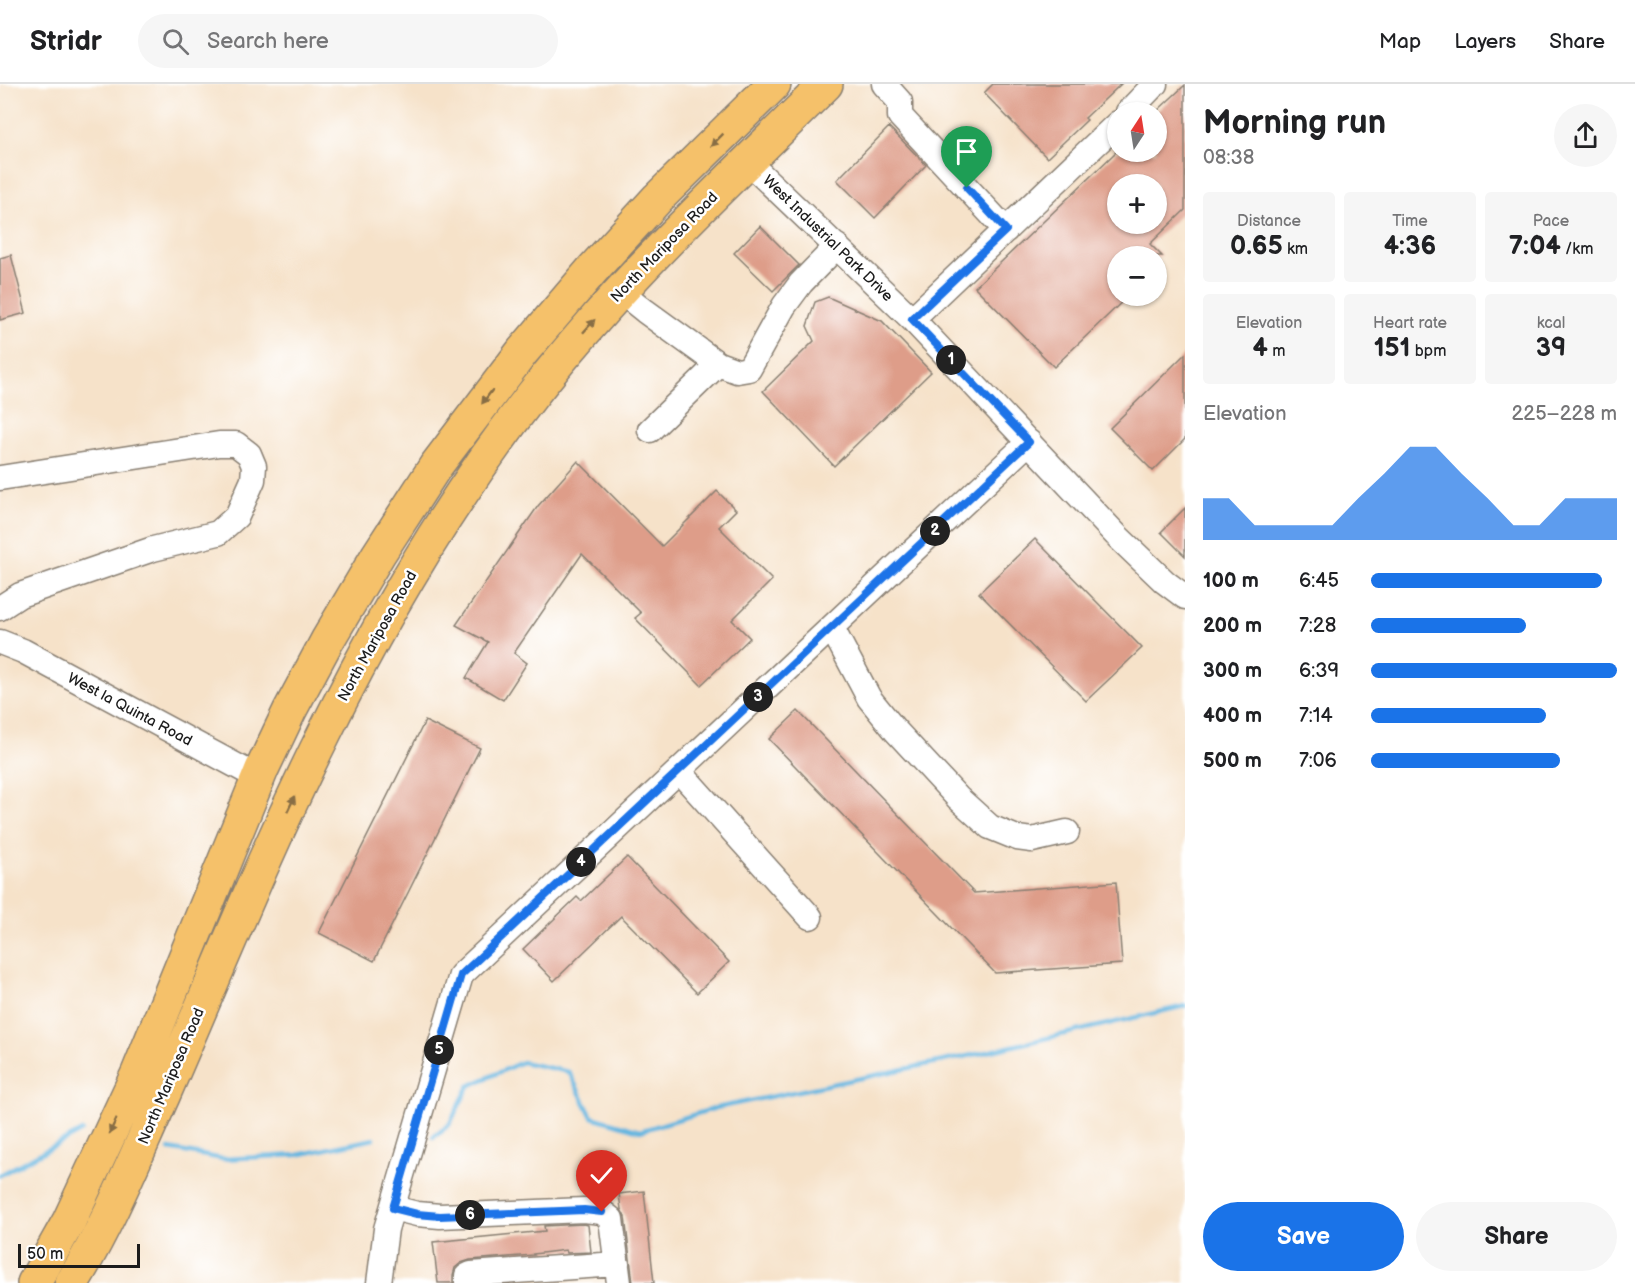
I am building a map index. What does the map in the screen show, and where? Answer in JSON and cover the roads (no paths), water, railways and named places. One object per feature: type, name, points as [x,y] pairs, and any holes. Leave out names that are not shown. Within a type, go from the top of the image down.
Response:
[{"type":"highway","name":"North Mariposa Road","points":[[72,1283],[110,1215],[138,1152],[157,1071],[259,778],[290,710],[322,651],[397,525],[435,467],[523,351],[593,268],[658,198],[774,84]]},
{"type":"highway","points":[[748,162],[745,149],[753,132],[794,84]]},
{"type":"highway","name":"North Mariposa Road","points":[[34,1283],[157,1071],[266,858],[322,737],[373,639],[442,522],[481,463],[582,334],[680,228],[826,84]]},
{"type":"highway","points":[[523,351],[708,177],[735,159],[748,162]]},
{"type":"highway","points":[[259,778],[270,776],[285,761],[377,595],[411,543],[489,443],[552,371]]},
{"type":"street","points":[[884,84],[900,102],[900,116],[1006,230]]},
{"type":"street","points":[[1138,102],[1155,84]]},
{"type":"street","points":[[912,319],[1107,134]]},
{"type":"street","name":"West Industrial Park Drive","points":[[748,162],[912,319],[1119,538],[1165,582],[1185,597]]},
{"type":"street","points":[[620,291],[718,364],[737,371],[749,369],[784,306],[801,283],[837,246]]},
{"type":"street","points":[[650,430],[718,364]]},
{"type":"street","points":[[379,1283],[386,1229],[461,975],[1029,442]]},
{"type":"street","points":[[0,478],[219,444],[236,444],[249,454],[254,466],[253,480],[237,516],[218,533],[153,549],[20,595],[0,608]]},
{"type":"street","points":[[832,628],[869,698],[895,730],[958,798],[990,827],[1017,838],[1032,840],[1067,832]]},
{"type":"street","name":"West la Quinta Road","points":[[0,642],[23,651],[259,778]]},
{"type":"street","points":[[679,771],[810,917]]},
{"type":"street","points":[[393,1208],[417,1214],[440,1216],[584,1210],[602,1212],[611,1219],[618,1273],[510,1277],[471,1274],[467,1276],[467,1283]]},
{"type":"waterway","points":[[433,1137],[449,1125],[469,1086],[522,1062],[569,1072],[592,1117],[640,1131],[716,1108],[987,1052],[1185,1006]]},
{"type":"waterway","points":[[0,1175],[82,1131]]},
{"type":"waterway","points":[[169,1149],[223,1159],[297,1155],[374,1139]]}]
